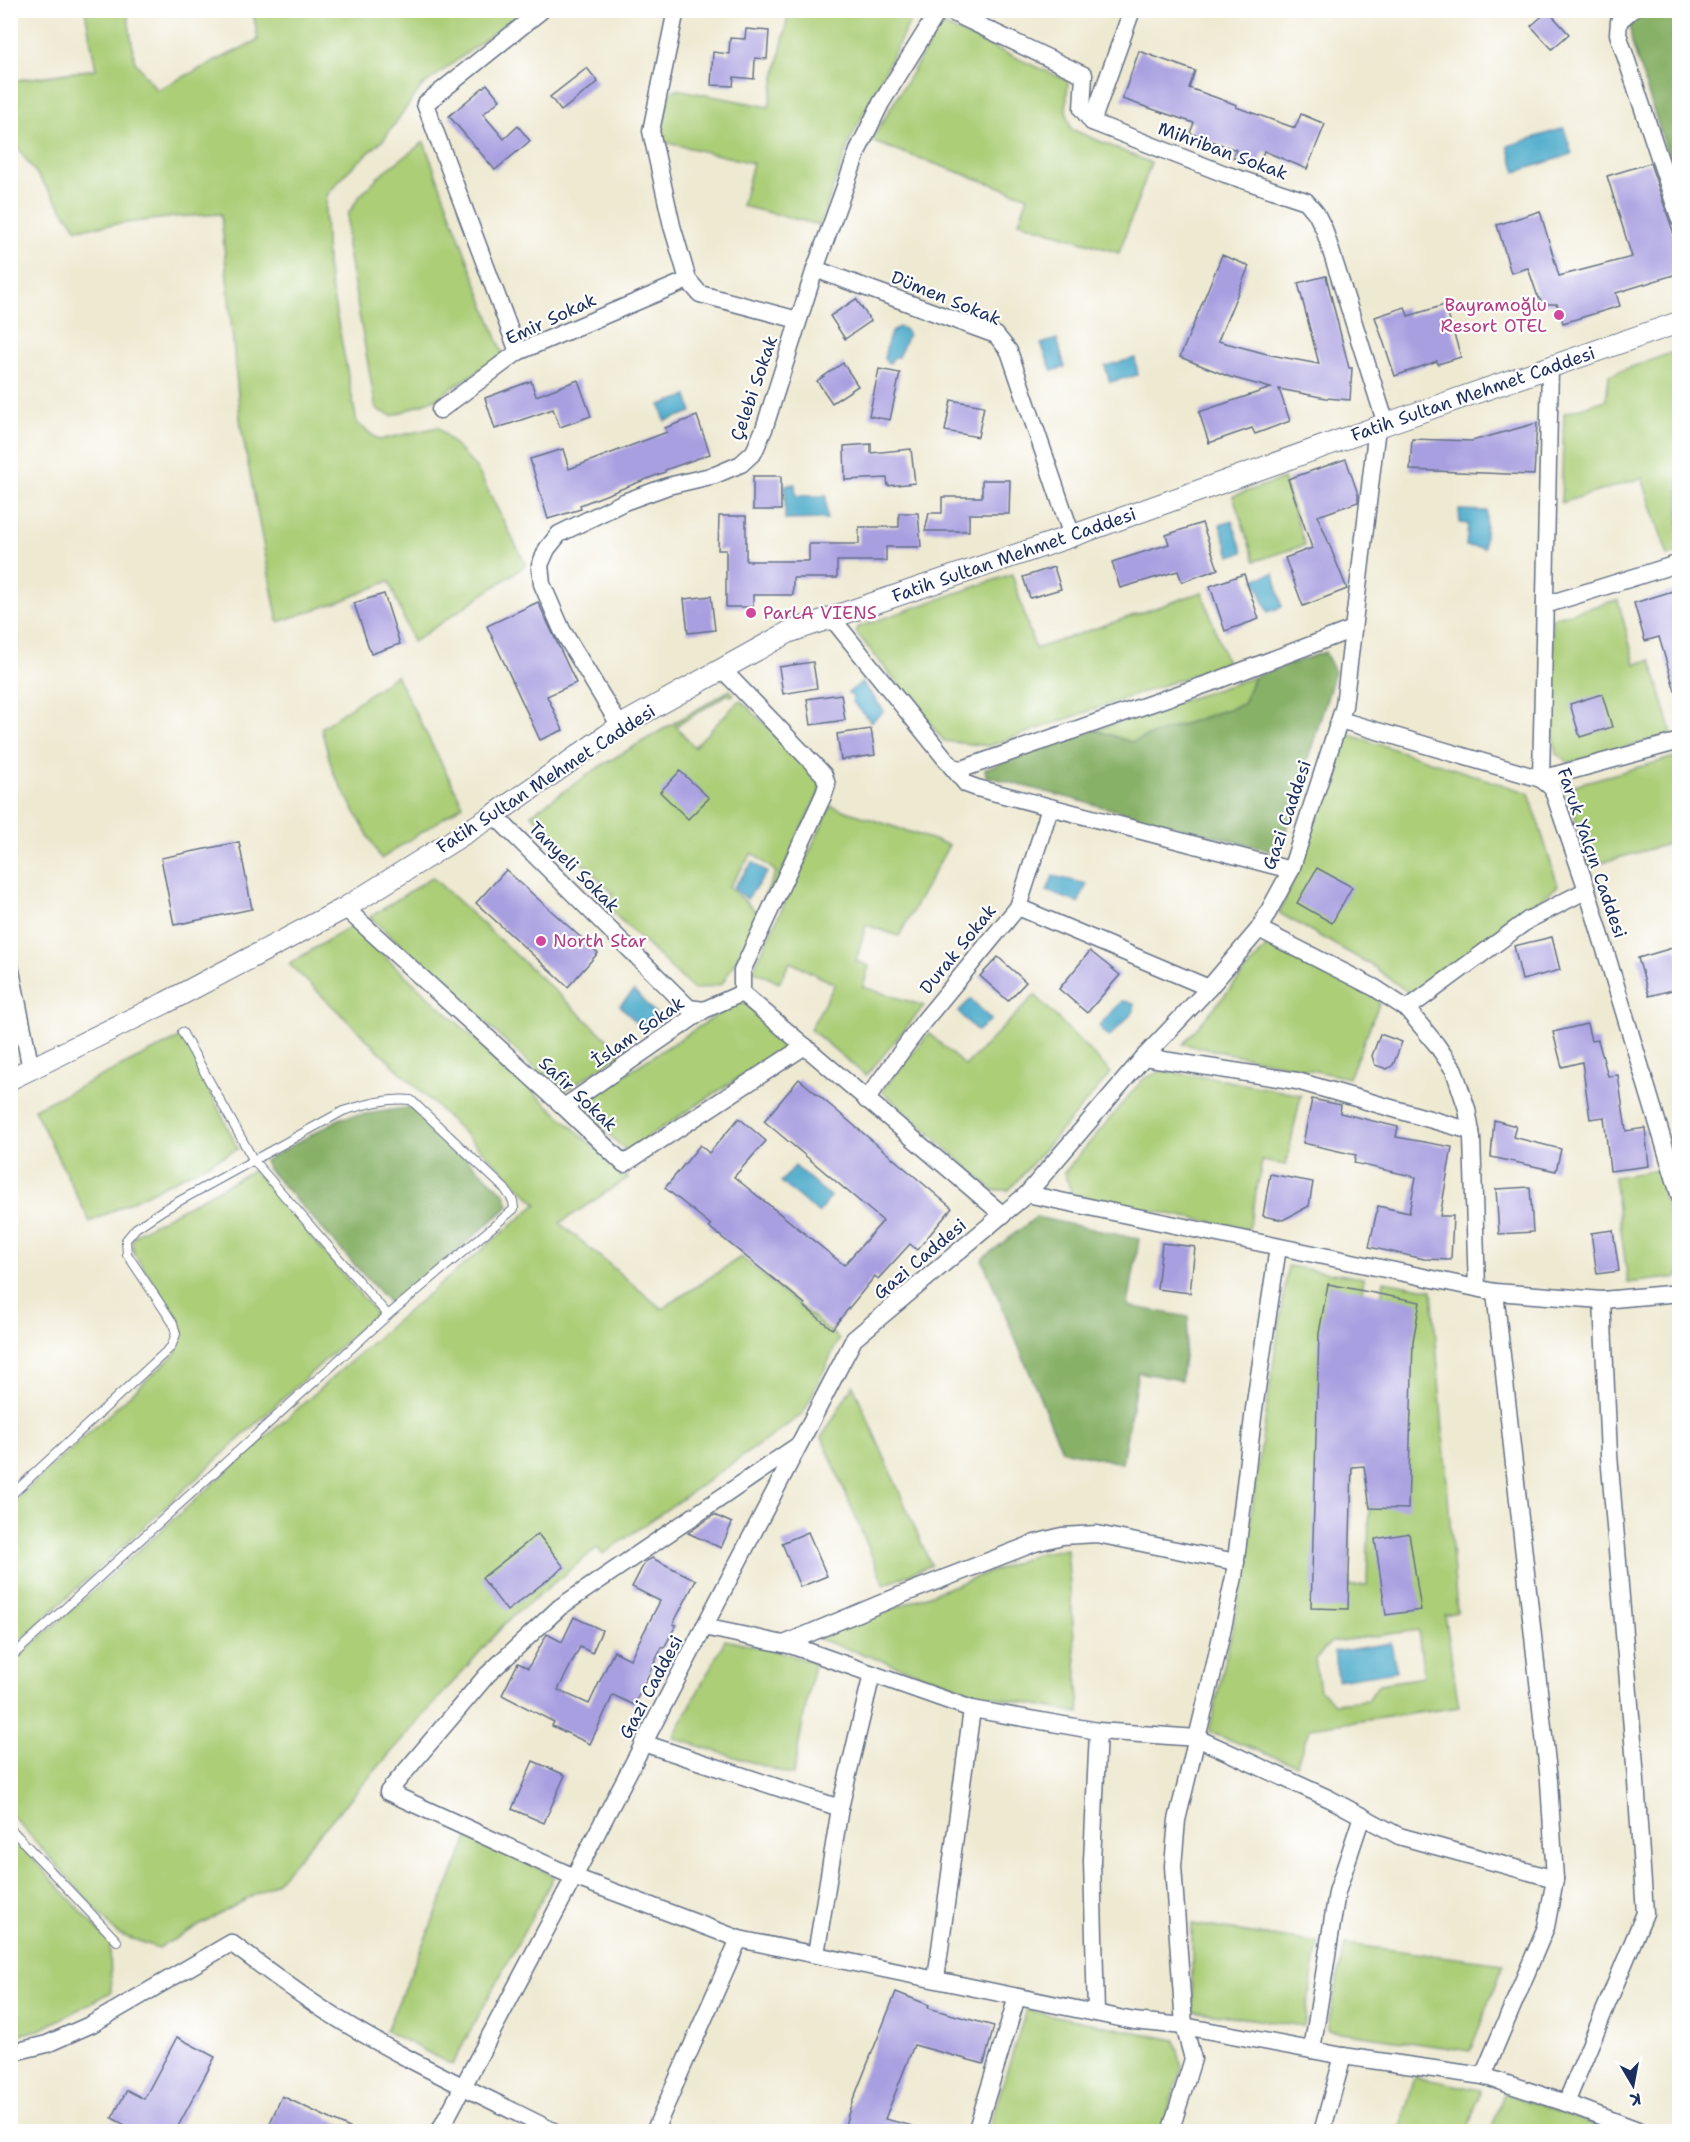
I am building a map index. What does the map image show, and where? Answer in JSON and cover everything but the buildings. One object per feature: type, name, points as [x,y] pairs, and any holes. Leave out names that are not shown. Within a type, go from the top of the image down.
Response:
[{"type":"street","points":[[518,352],[425,104],[542,10]]},
{"type":"street","points":[[676,10],[651,131],[672,226],[688,280],[700,294],[798,320]]},
{"type":"street","name":"Çelebi Sokak","points":[[620,726],[562,630],[542,584],[540,565],[547,549],[560,534],[624,502],[668,486],[715,475],[741,464],[754,452],[764,429],[815,269],[859,148],[881,103],[939,10]]},
{"type":"street","points":[[947,10],[1084,75],[1082,109],[1092,122]]},
{"type":"street","points":[[1092,122],[1132,10]]},
{"type":"street","points":[[1632,10],[1619,21],[1618,34],[1680,220]]},
{"type":"street","name":"Mihriban Sokak","points":[[1092,122],[1225,174],[1306,201],[1324,228],[1381,426]]},
{"type":"street","name":"Dümen Sokak","points":[[815,269],[996,335],[1009,351],[1072,536]]},
{"type":"street","name":"Emir Sokak","points":[[440,410],[518,352],[688,280]]},
{"type":"street","name":"Fatih Sultan Mehmet Caddesi","points":[[10,1079],[165,1003],[345,908],[494,815],[620,726],[789,632],[1072,536],[1680,322]]},
{"type":"street","name":"Faruk Yalçın Caddesi","points":[[1550,368],[1541,778],[1552,788],[1587,890],[1680,1197]]},
{"type":"street","name":"Gazi Caddesi","points":[[439,2132],[854,1339],[1027,1194],[1144,1057],[1259,929],[1291,870],[1344,706],[1381,426]]},
{"type":"street","points":[[1545,605],[1680,563]]},
{"type":"street","points":[[831,617],[966,784],[1291,870]]},
{"type":"street","points":[[952,766],[962,769],[1213,682],[1353,629]]},
{"type":"street","points":[[722,669],[824,775],[827,785],[742,971],[742,993],[1003,1215]]},
{"type":"street","points":[[1340,720],[1541,778],[1680,741]]},
{"type":"street","name":"Durak Sokak","points":[[866,1100],[923,1022],[1017,907],[1050,808]]},
{"type":"street","name":"Tanyeli Sokak","points":[[494,815],[689,1008],[704,1010]]},
{"type":"street","points":[[1407,1009],[1528,920],[1587,890]]},
{"type":"street","points":[[1017,907],[1209,987]]},
{"type":"street","name":"Safir Sokak","points":[[345,908],[624,1164],[805,1046]]},
{"type":"street","points":[[1259,929],[1375,988],[1407,1009],[1454,1070],[1467,1109],[1471,1131],[1477,1288]]},
{"type":"street","points":[[10,966],[31,1069]]},
{"type":"street","points":[[704,1010],[742,993]]},
{"type":"street","name":"İslam Sokak","points":[[564,1107],[704,1010]]},
{"type":"street","points":[[1144,1057],[1297,1081],[1471,1131]]},
{"type":"street","points":[[1027,1194],[1494,1292],[1602,1300],[1680,1293]]},
{"type":"street","points":[[1170,2132],[1193,2059],[1184,2026],[1173,1866],[1177,1820],[1217,1657],[1236,1562],[1254,1409],[1278,1247]]},
{"type":"street","points":[[1483,2076],[1546,1927],[1555,1879],[1550,1781],[1494,1292]]},
{"type":"street","points":[[1566,2103],[1645,1913],[1609,1455],[1602,1300]]},
{"type":"street","points":[[800,1443],[560,1607],[487,1675],[388,1792],[574,1877],[739,1939],[1134,2021],[1184,2026],[1343,2056],[1483,2076],[1566,2103],[1643,2132]]},
{"type":"street","points":[[784,1644],[921,1587],[1035,1543],[1062,1536],[1097,1534],[1236,1562]]},
{"type":"street","points":[[704,1627],[784,1644],[972,1709],[1098,1731],[1197,1738],[1330,1799],[1399,1836],[1555,1879]]},
{"type":"street","points":[[816,1954],[840,1808],[872,1674]]},
{"type":"street","points":[[936,1979],[972,1709]]},
{"type":"street","points":[[1096,2013],[1092,1861],[1098,1731]]},
{"type":"street","points":[[643,1743],[840,1808]]},
{"type":"street","points":[[1312,2050],[1337,1892],[1362,1816]]},
{"type":"street","points":[[654,2132],[739,1939]]},
{"type":"street","points":[[10,2053],[47,2044],[92,2024],[231,1943],[325,2011],[555,2132]]},
{"type":"street","points":[[976,2132],[1017,1997]]},
{"type":"street","points":[[1322,2132],[1343,2056]]},
{"type":"lane","points":[[182,1032],[254,1161],[388,1315]]},
{"type":"lane","points":[[10,1496],[171,1347],[176,1334],[173,1323],[127,1254],[126,1240],[136,1228],[163,1210],[343,1111],[397,1098],[411,1100],[505,1189],[513,1201],[514,1209],[388,1315],[10,1658]]},
{"type":"lane","points":[[10,1828],[117,1941]]},
{"type":"green space","points":[[911,10],[914,13],[849,143],[820,225],[742,206],[753,163],[660,141],[669,94],[676,89],[769,107],[789,11]]},
{"type":"green space","points":[[85,11],[127,11],[135,62],[157,90],[258,40],[253,11],[523,11],[421,87],[384,139],[348,171],[327,195],[325,215],[327,265],[357,423],[379,440],[438,427],[477,469],[526,565],[413,642],[389,581],[344,600],[278,622],[241,427],[221,214],[77,229],[11,139],[11,81],[96,69]]},
{"type":"green space","points":[[1657,11],[1679,11],[1679,190],[1632,43],[1629,18]]},
{"type":"green space","points":[[941,24],[1068,81],[1066,110],[1071,129],[1151,163],[1119,253],[1019,222],[1028,197],[871,141]]},
{"type":"green space","points":[[424,142],[503,355],[435,399],[392,416],[376,409],[347,246],[348,214],[359,197],[381,174]]},
{"type":"green space","points":[[1679,350],[1679,552],[1668,556],[1642,478],[1561,503],[1564,413],[1606,400],[1609,375]]},
{"type":"green space","points":[[1283,479],[1305,545],[1255,561],[1233,496]]},
{"type":"green space","points":[[1012,574],[1035,649],[1202,592],[1227,663],[989,746],[944,741],[856,632],[858,627]]},
{"type":"green space","points":[[1618,600],[1635,664],[1651,660],[1672,734],[1569,763],[1557,754],[1551,724],[1552,618]]},
{"type":"green space","points":[[1325,652],[1335,672],[1279,853],[986,776],[985,769],[1095,730],[1131,742],[1243,704],[1254,677]]},
{"type":"green space","points":[[396,675],[463,805],[381,859],[333,772],[321,728]]},
{"type":"green space","points":[[1254,677],[1243,704],[1131,742],[1095,730]]},
{"type":"green space","points":[[730,690],[734,694],[731,696],[728,694],[676,726],[694,747],[740,700],[820,777],[820,791],[760,919],[722,984],[694,990],[603,903],[613,893],[531,814],[599,767]],"holes":[[[752,853],[776,872],[757,912],[729,887]]]},
{"type":"green space","points":[[1347,734],[1529,793],[1558,886],[1413,996],[1371,965],[1279,913],[1295,877]]},
{"type":"green space","points":[[1679,756],[1679,841],[1589,866],[1567,787]]},
{"type":"green space","points":[[831,806],[949,845],[899,936],[866,925],[856,961],[869,966],[863,987],[924,1006],[866,1076],[810,1029],[835,984],[790,962],[779,983],[753,970]]},
{"type":"green space","points":[[432,877],[622,1053],[562,1093],[370,917]]},
{"type":"green space","points":[[351,926],[628,1178],[560,1223],[662,1309],[741,1257],[839,1339],[803,1414],[603,1554],[597,1548],[507,1621],[276,1883],[159,1948],[118,1934],[11,1814],[10,1665],[396,1321],[537,1204],[289,964]]},
{"type":"green space","points":[[1267,946],[1381,999],[1349,1078],[1183,1044]]},
{"type":"green space","points":[[1035,995],[1111,1073],[1009,1190],[993,1190],[882,1091],[929,1033],[965,1066]]},
{"type":"green space","points":[[741,1000],[791,1044],[626,1151],[578,1104]]},
{"type":"green space","points":[[183,1036],[238,1149],[90,1222],[34,1109]]},
{"type":"green space","points":[[1161,1071],[1213,1078],[1301,1095],[1286,1165],[1262,1161],[1249,1229],[1073,1196],[1064,1173],[1143,1079]]},
{"type":"green space","points":[[411,1107],[505,1194],[509,1206],[392,1306],[268,1169],[264,1161],[341,1118]]},
{"type":"green space","points":[[254,1170],[376,1313],[11,1649],[11,1504],[176,1353],[183,1332],[179,1320],[134,1254],[132,1240],[139,1232]]},
{"type":"green space","points":[[1657,1170],[1679,1249],[1679,1277],[1628,1283],[1614,1177]]},
{"type":"green space","points":[[1036,1217],[1139,1239],[1128,1306],[1189,1317],[1181,1380],[1138,1372],[1122,1463],[1062,1450],[982,1259]]},
{"type":"green space","points":[[1288,1266],[1364,1278],[1356,1332],[1349,1586],[1367,1585],[1374,1332],[1384,1281],[1432,1290],[1457,1612],[1445,1615],[1459,1707],[1310,1728],[1296,1765],[1209,1732],[1237,1608]],"holes":[[[1418,1630],[1424,1677],[1379,1684],[1368,1700],[1334,1703],[1320,1690],[1315,1659],[1332,1642]]]},
{"type":"green space","points":[[853,1385],[931,1565],[884,1585],[822,1437]]},
{"type":"green space","points":[[1067,1549],[1080,1713],[979,1694],[816,1638],[1040,1553]]},
{"type":"green space","points":[[725,1640],[785,1653],[814,1663],[793,1775],[673,1738]]},
{"type":"green space","points":[[10,1833],[110,1943],[111,1992],[40,2030],[11,2036]]},
{"type":"green space","points":[[469,1836],[554,1876],[452,2065],[386,2031]]},
{"type":"green space","points":[[1192,1924],[1318,1943],[1304,2026],[1192,2011]]},
{"type":"green space","points":[[1345,1944],[1504,1964],[1470,2051],[1327,2030]]},
{"type":"green space","points":[[1026,2010],[1175,2040],[1182,2067],[1161,2131],[988,2131]]},
{"type":"green space","points":[[1415,2077],[1481,2090],[1467,2131],[1399,2131]]},
{"type":"green space","points":[[1504,2093],[1611,2131],[1491,2131]]},
{"type":"water","points":[[1564,128],[1572,154],[1516,172],[1508,146]]},
{"type":"water","points":[[899,327],[905,329],[908,335],[898,357],[894,357],[890,363],[887,363],[884,358],[888,340],[892,332]]},
{"type":"water","points":[[1057,339],[1065,367],[1052,371],[1041,344]]},
{"type":"water","points":[[1135,358],[1138,375],[1110,382],[1105,366]]},
{"type":"water","points":[[687,396],[692,412],[665,421],[660,405]]},
{"type":"water","points":[[795,484],[796,496],[826,496],[827,519],[785,520],[785,485]]},
{"type":"water","points":[[1459,510],[1487,511],[1484,548],[1466,546],[1468,524],[1460,523]]},
{"type":"water","points":[[1232,521],[1243,552],[1230,556],[1220,525]]},
{"type":"water","points":[[1274,573],[1282,607],[1268,612],[1255,579]]},
{"type":"water","points":[[862,682],[884,711],[871,722],[852,701],[853,697],[848,693]]},
{"type":"water","points":[[753,862],[767,873],[747,899],[733,888]]},
{"type":"water","points":[[1053,876],[1087,884],[1078,903],[1047,891]]},
{"type":"water","points":[[634,991],[656,1014],[642,1029],[620,1005]]},
{"type":"water","points":[[971,999],[991,1020],[977,1031],[958,1012]]},
{"type":"water","points":[[1122,1001],[1134,1003],[1134,1011],[1109,1037],[1099,1026]]},
{"type":"water","points":[[795,1166],[831,1197],[818,1213],[781,1182]]},
{"type":"water","points":[[1391,1643],[1396,1671],[1338,1680],[1334,1652]]},
{"type":"place","name":"Bayramoğlu Resort OTEL","points":[[1559,315]]},
{"type":"place","name":"ParLA VIENS","points":[[751,613]]},
{"type":"place","name":"North Star","points":[[541,941]]}]
